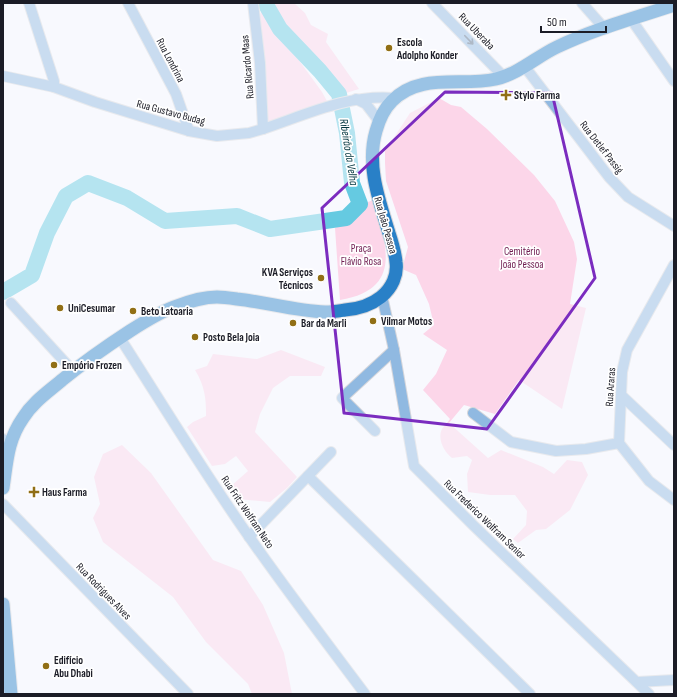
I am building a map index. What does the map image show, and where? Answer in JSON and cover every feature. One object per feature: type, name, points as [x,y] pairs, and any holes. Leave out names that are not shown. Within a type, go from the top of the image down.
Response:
[{"type":"main road","points":[[384,108],[413,87],[434,82],[481,81],[504,76],[525,67],[556,47],[604,28],[674,5]]},
{"type":"main road","name":"Rua João Pessoa","points":[[3,488],[6,441],[32,404],[73,372],[152,317],[172,307],[195,300],[217,297],[251,300],[298,309],[326,312],[357,309],[372,303],[382,296],[391,287],[396,275],[396,262],[377,192],[372,167],[373,145],[384,108]]},
{"type":"main road","points":[[3,604],[11,694]]},
{"type":"street","points":[[29,3],[54,81],[54,87]]},
{"type":"street","name":"Rua Londrina","points":[[128,3],[176,94],[189,131]]},
{"type":"street","name":"Rua Ricardo Maas","points":[[253,3],[260,63],[262,129]]},
{"type":"street","name":"Rua Uberaba","points":[[432,3],[504,76]]},
{"type":"street","points":[[582,3],[604,28]]},
{"type":"street","points":[[631,19],[674,81]]},
{"type":"street","name":"Rua Detlef Passig","points":[[525,67],[610,177],[628,197],[674,226]]},
{"type":"street","name":"Rua Gustavo Budag","points":[[3,76],[54,87],[189,131],[217,136],[249,133],[325,108],[360,100],[378,97],[384,108]]},
{"type":"street","points":[[360,100],[384,108]]},
{"type":"street","points":[[360,100],[376,101],[384,108]]},
{"type":"street","name":"Rua Araras","points":[[619,443],[622,372],[627,350],[674,265]]},
{"type":"street","name":"Rua Frederico Wolfram Senior","points":[[382,296],[394,350],[414,466],[474,526],[649,694]]},
{"type":"street","points":[[11,303],[73,372]]},
{"type":"street","name":"Rua Fritz Wolfram Neto","points":[[120,338],[192,451],[250,537],[302,611],[365,694]]},
{"type":"street","points":[[375,431],[342,398],[394,350]]},
{"type":"street","points":[[621,394],[674,445]]},
{"type":"street","points":[[473,413],[511,442],[556,451],[586,449],[619,443],[649,481],[674,500]]},
{"type":"street","points":[[250,537],[331,452]]},
{"type":"street","points":[[308,476],[530,694]]},
{"type":"street","name":"Rua Rodrigues Alves","points":[[3,504],[188,694]]},
{"type":"street","points":[[637,682],[674,680]]},
{"type":"highlighted area","points":[[445,92],[552,93],[595,278],[487,429],[344,413],[322,208]]},
{"type":"green space","points":[[269,3],[294,3],[305,13],[311,25],[328,34],[326,42],[359,89],[343,94],[315,59],[289,31]]},
{"type":"green space","points":[[262,7],[283,43],[298,59],[327,101],[268,122],[264,85],[265,66],[259,21]]},
{"type":"green space","name":"Cemitério João Pessoa","points":[[439,98],[451,105],[461,107],[487,129],[534,175],[555,201],[574,242],[577,259],[570,304],[586,308],[562,409],[519,380],[495,414],[464,405],[449,423],[488,458],[501,450],[543,467],[554,474],[567,460],[582,462],[588,475],[570,510],[546,529],[536,530],[518,543],[513,539],[526,525],[527,511],[515,495],[490,495],[468,492],[467,474],[472,460],[467,456],[452,458],[446,452],[440,437],[442,429],[450,419],[423,390],[436,374],[447,350],[423,334],[434,325],[429,304],[416,275],[402,269],[408,247],[386,181],[385,151],[410,113]]},
{"type":"green space","name":"Praça Flávio Rosa","points":[[373,200],[383,233],[385,249],[385,263],[382,276],[374,286],[360,294],[340,300],[335,228],[355,217],[363,204]]},
{"type":"green space","points":[[281,350],[325,367],[321,376],[290,376],[273,388],[260,414],[255,432],[297,477],[287,488],[270,502],[238,499],[231,486],[248,471],[236,456],[225,464],[212,466],[187,427],[193,422],[206,416],[204,393],[201,382],[195,370],[207,366],[213,354],[257,359]]},
{"type":"green space","points":[[122,445],[151,473],[213,560],[241,571],[263,605],[284,653],[292,694],[252,694],[248,684],[206,642],[173,597],[103,542],[93,518],[100,504],[94,477],[103,454]]},
{"type":"waterway","name":"Ribeirão da Velha","points":[[3,292],[32,275],[47,233],[66,196],[88,183],[127,198],[165,221],[237,216],[270,229],[346,218],[360,204],[352,183],[347,133],[339,94],[320,71],[280,29],[265,3]]},
{"type":"place","name":"Escola Adolpho Konder","points":[[389,48]]},
{"type":"place","name":"Stylo Farma","points":[[506,95]]},
{"type":"place","name":"KVA Serviços Técnicos","points":[[321,278]]},
{"type":"place","name":"UniCesumar","points":[[60,308]]},
{"type":"place","name":"Beto Latoaria","points":[[133,311]]},
{"type":"place","name":"Vilmar Motos","points":[[373,321]]},
{"type":"place","name":"Bar da Marli","points":[[293,323]]},
{"type":"place","name":"Posto Bela Joia","points":[[195,337]]},
{"type":"place","name":"Empório Frozen","points":[[54,365]]},
{"type":"place","name":"Haus Farma","points":[[34,492]]},
{"type":"place","name":"Edifício Abu Dhabi","points":[[46,666]]}]
